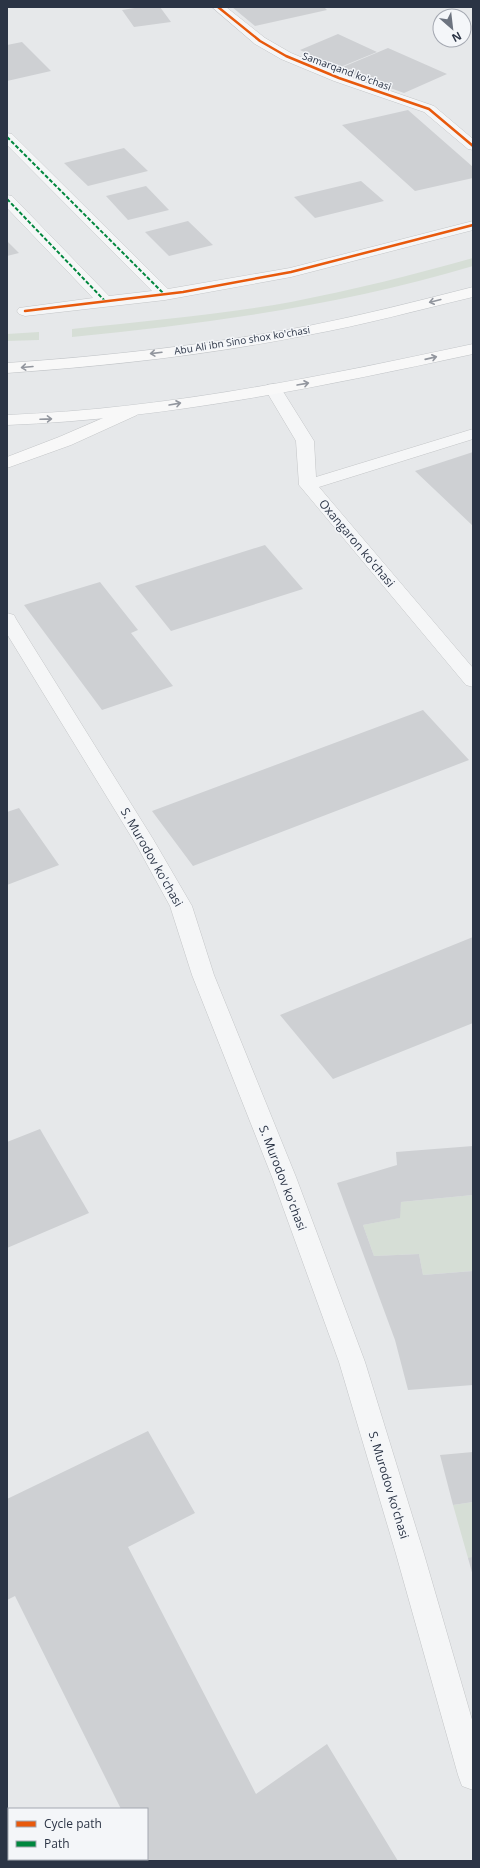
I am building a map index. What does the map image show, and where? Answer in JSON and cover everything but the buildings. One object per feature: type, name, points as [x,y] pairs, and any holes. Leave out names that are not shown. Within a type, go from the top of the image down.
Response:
[{"type":"main road","name":"Abu Ali ibn Sino shox ko'chasi","points":[[7,368],[84,362],[188,350],[284,335],[360,320],[473,292]]},
{"type":"main road","points":[[7,420],[63,418],[131,411],[273,390],[338,378],[473,349]]},
{"type":"main road","points":[[7,463],[65,441],[131,411]]},
{"type":"street","name":"Samarqand ko'chasi","points":[[218,7],[260,41],[286,56],[339,78],[428,109],[473,146]]},
{"type":"street","points":[[7,137],[165,295]]},
{"type":"street","points":[[7,199],[105,301]]},
{"type":"street","points":[[25,311],[165,295],[291,272],[473,225]]},
{"type":"street","points":[[273,390],[305,441],[308,485],[473,434]]},
{"type":"street","name":"Oxangaron ko'chasi","points":[[308,485],[473,681]]},
{"type":"street","name":"S. Murodov ko'chasi","points":[[7,620],[146,844],[181,906],[203,975],[284,1177],[352,1362],[410,1554],[473,1775]]},
{"type":"shaded area","points":[[473,258],[473,266],[424,280],[324,302],[224,319],[72,337],[72,329],[209,314],[291,302],[382,282]]},
{"type":"shaded area","points":[[39,332],[39,340],[7,341],[7,334]]},
{"type":"shaded area","points":[[473,1195],[473,1271],[423,1275],[419,1254],[374,1256],[363,1225],[399,1218],[401,1202]]},
{"type":"shaded area","points":[[473,1502],[473,1558],[468,1558],[453,1505]]},
{"type":"marked path","points":[[7,137],[165,295]]},
{"type":"marked path","points":[[7,199],[105,301]]},
{"type":"cycle path","points":[[218,7],[260,41],[286,56],[339,78],[429,109],[473,146]]},
{"type":"cycle path","points":[[25,311],[183,292],[291,272],[473,225]]}]
